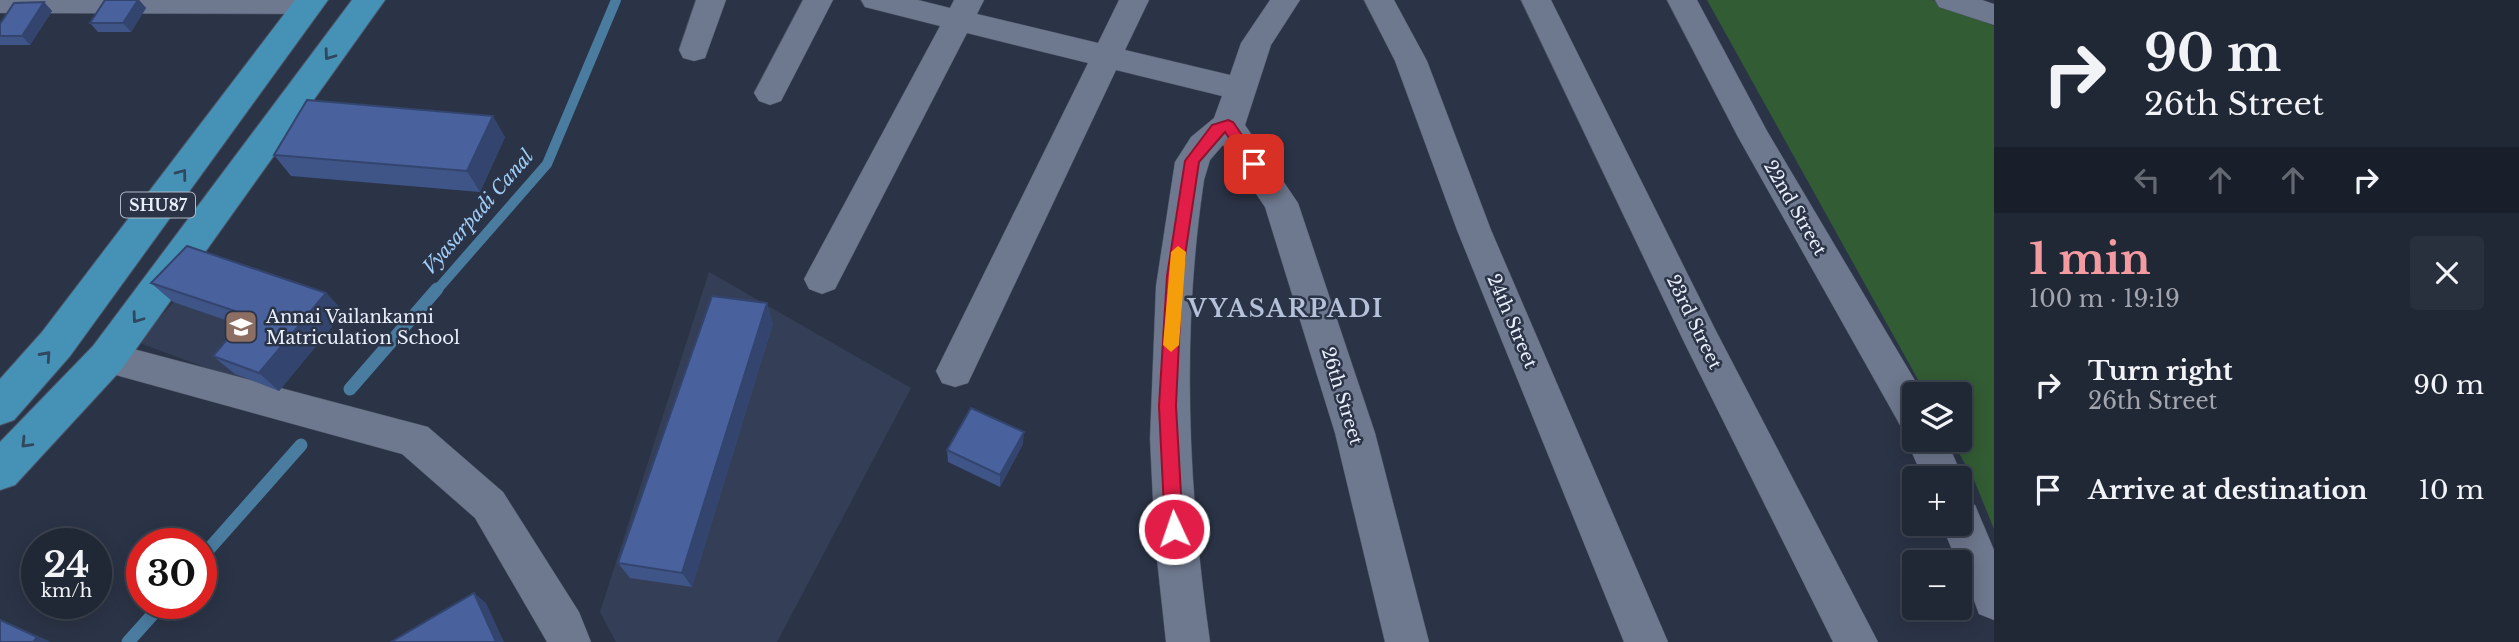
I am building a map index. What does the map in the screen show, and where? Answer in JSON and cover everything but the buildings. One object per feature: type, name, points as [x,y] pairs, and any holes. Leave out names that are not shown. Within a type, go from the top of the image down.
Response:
[{"type":"main road","name":"SHU87","points":[[0,471],[107,358],[369,0]]},
{"type":"main road","name":"SHU87","points":[[0,407],[56,344],[311,2]]},
{"type":"street","points":[[694,50],[710,0]]},
{"type":"street","points":[[769,93],[818,0]]},
{"type":"street","points":[[876,0],[964,9],[1107,56],[1240,89]]},
{"type":"street","points":[[955,371],[1133,0]]},
{"type":"street","points":[[1188,642],[1175,554],[1167,406],[1174,276],[1192,161],[1217,129],[1228,126],[1256,43],[1285,0]]},
{"type":"street","name":"24th Street","points":[[1379,0],[1411,61],[1474,230],[1646,642]]},
{"type":"street","name":"23rd Street","points":[[1536,0],[1703,342],[1856,642]]},
{"type":"street","name":"22nd Street","points":[[1682,0],[1754,137],[1902,392]]},
{"type":"street","points":[[0,3],[311,2]]},
{"type":"street","points":[[822,279],[964,9]]},
{"type":"street","name":"26th Street","points":[[1228,126],[1281,203],[1354,433],[1407,642]]},
{"type":"street","points":[[107,358],[414,439],[489,505],[564,627],[569,642]]},
{"type":"street","points":[[1967,536],[1994,599]]},
{"type":"shaded area","points":[[207,266],[277,394],[137,342]]},
{"type":"shaded area","points":[[709,272],[911,388],[777,642],[616,642],[600,612]]},
{"type":"green space","points":[[1707,0],[1932,0],[1994,26],[1994,529],[1972,476],[1972,466],[1966,466],[1958,452],[1972,452],[1972,382],[1919,382]]},
{"type":"waterway","name":"Vyasarpadi Canal","points":[[436,291],[547,164],[616,0]]},
{"type":"waterway","name":"Vyasarpadi Canal","points":[[350,389],[437,289]]},
{"type":"waterway","name":"Vyasarpadi Canal","points":[[217,540],[301,445]]},
{"type":"waterway","name":"Vyasarpadi Canal","points":[[128,642],[149,619]]},
{"type":"slow traffic","points":[[1171,345],[1174,276],[1178,252]]},
{"type":"place","name":"Annai Vailankanni Matriculation School","points":[[241,327]]},
{"type":"district","name":"VYASARPADI","points":[[1286,308]]},
{"type":"route","points":[[1174,529],[1167,406],[1174,276],[1192,161],[1217,129],[1228,126],[1254,164]]}]
